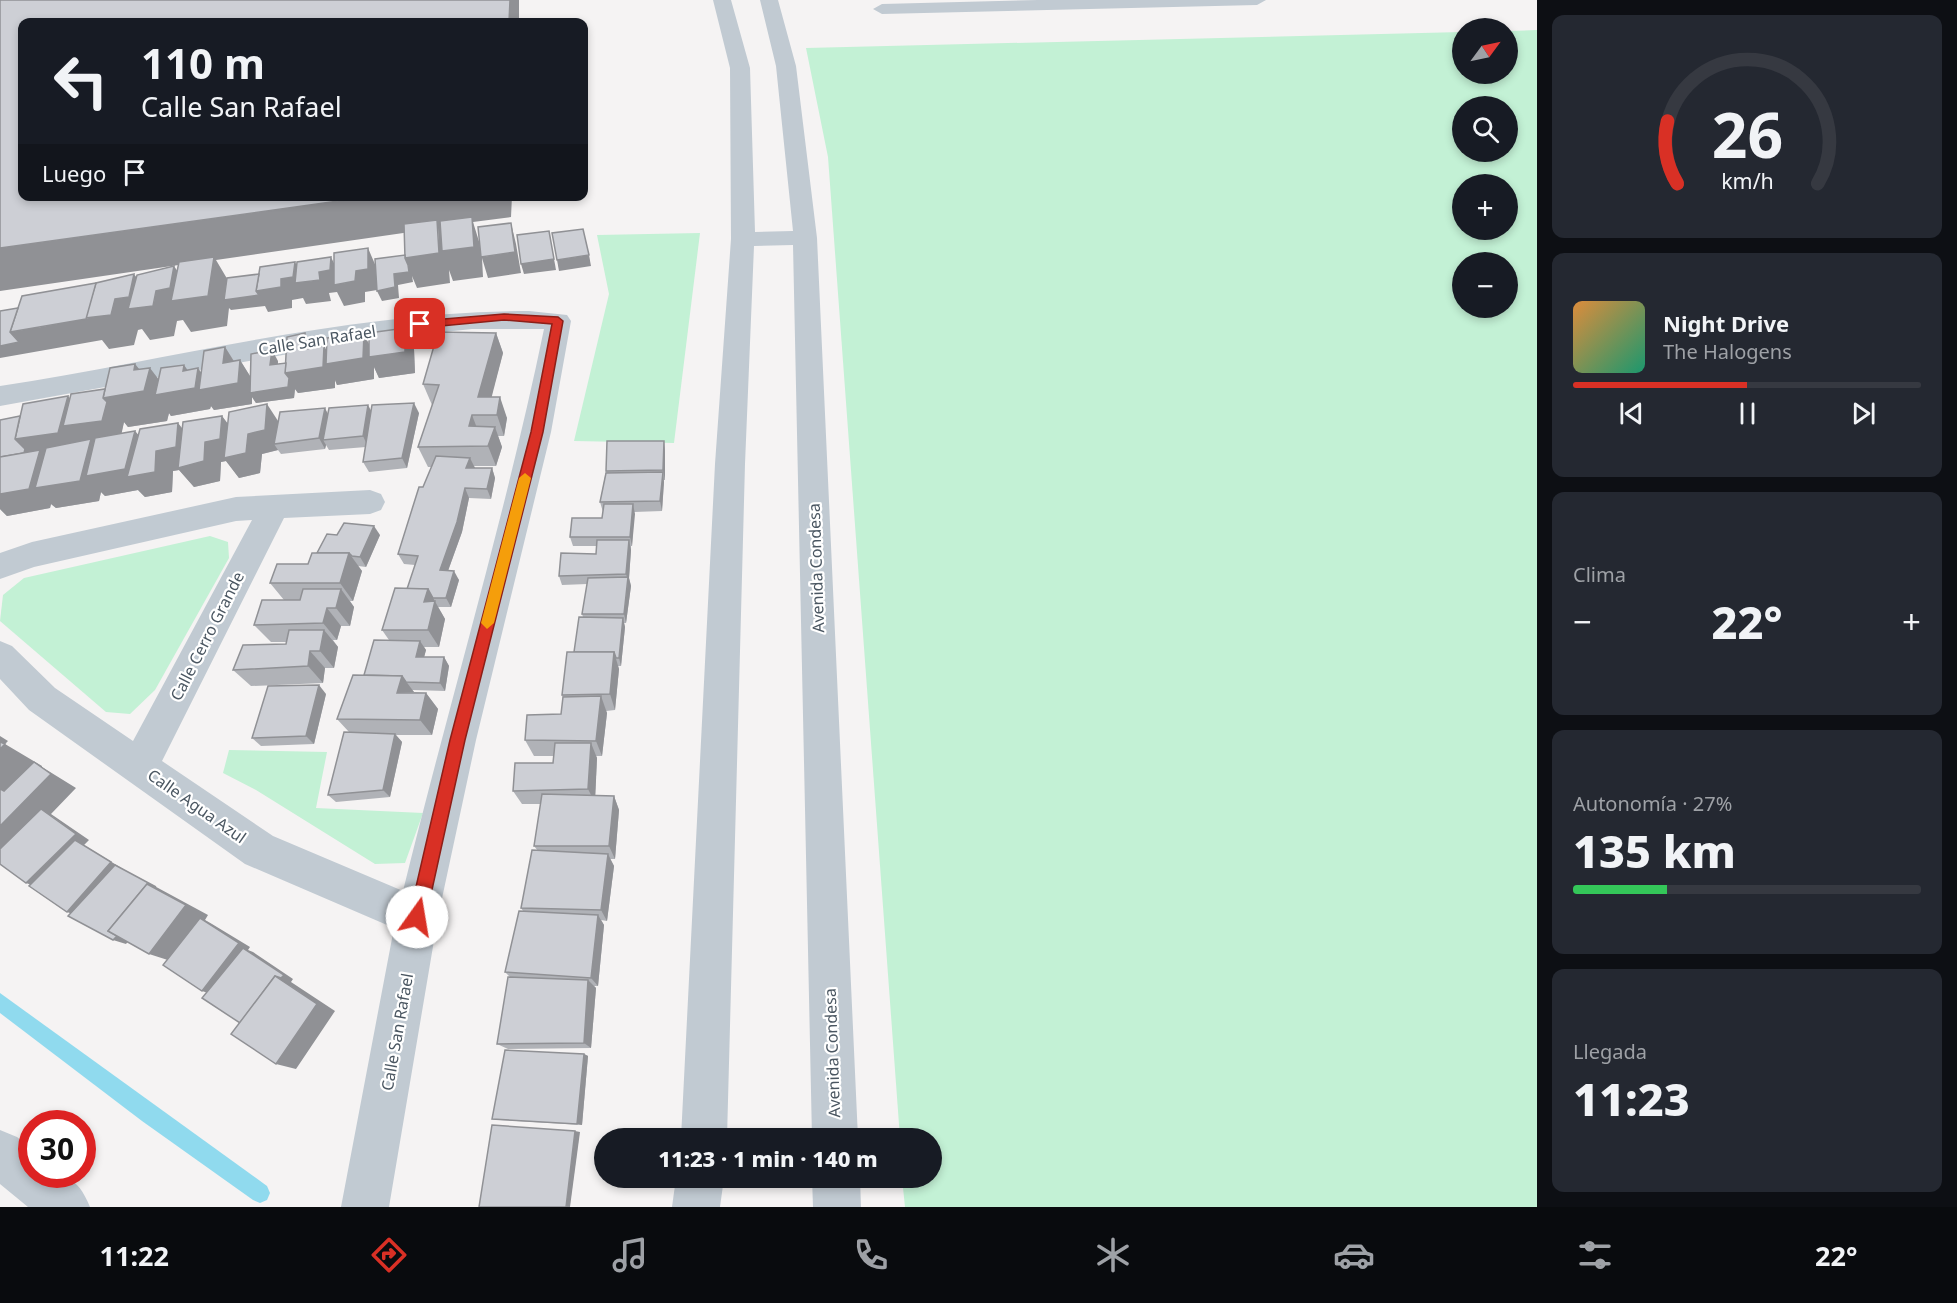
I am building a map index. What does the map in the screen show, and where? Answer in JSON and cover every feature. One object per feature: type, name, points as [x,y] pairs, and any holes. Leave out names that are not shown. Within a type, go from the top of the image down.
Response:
[{"type":"street","points":[[704,1128],[730,464],[743,239],[740,68],[722,0]]},
{"type":"street","name":"Avenida Condesa","points":[[769,0],[786,66],[805,238],[835,1128]]},
{"type":"street","points":[[891,30],[880,4],[1257,0]]},
{"type":"street","points":[[743,239],[805,238]]},
{"type":"street","name":"Calle San Rafael","points":[[0,396],[266,347],[443,321],[504,317],[558,321],[537,432],[458,740],[417,917],[365,1207]]},
{"type":"street","points":[[0,566],[32,555],[236,509],[370,502]]},
{"type":"street","name":"Calle Cerro Grande","points":[[140,766],[274,507]]},
{"type":"street","name":"Calle Agua Azul","points":[[0,656],[42,699],[259,850],[417,917]]},
{"type":"street","points":[[0,1154],[66,1207]]},
{"type":"street","points":[[696,1207],[699,1188]]},
{"type":"street","points":[[836,1188],[837,1207]]},
{"type":"green space","points":[[1537,30],[1537,1207],[905,1207],[903,1188],[942,1188],[942,1128],[899,1128],[828,157],[806,48],[1452,32],[1452,84],[1518,84],[1518,31]]},
{"type":"green space","points":[[700,233],[674,443],[574,441],[609,294],[597,235]]},
{"type":"green space","points":[[210,536],[228,542],[229,558],[155,690],[130,714],[106,712],[0,621],[3,595],[24,578]]},
{"type":"green space","points":[[229,750],[327,752],[316,808],[423,813],[405,863],[375,864],[256,790],[223,773]]},
{"type":"building","points":[[0,0],[510,0],[509,18],[18,18],[18,201],[338,201],[0,248]]},
{"type":"building","points":[[472,217],[474,247],[442,251],[440,221]]},
{"type":"building","points":[[437,220],[439,253],[405,258],[404,224]]},
{"type":"building","points":[[511,223],[515,252],[481,257],[478,227]]},
{"type":"building","points":[[583,229],[589,255],[557,260],[552,233]]},
{"type":"building","points":[[549,231],[554,259],[521,264],[517,235]]},
{"type":"building","points":[[368,248],[368,269],[356,271],[355,281],[334,285],[334,253]]},
{"type":"building","points":[[405,255],[409,272],[394,274],[395,287],[377,291],[375,259]]},
{"type":"building","points":[[214,257],[208,296],[171,301],[179,262]]},
{"type":"building","points":[[331,257],[330,270],[319,272],[320,280],[295,283],[297,262]]},
{"type":"building","points":[[295,262],[293,277],[281,279],[281,287],[256,291],[260,267]]},
{"type":"building","points":[[174,266],[170,288],[156,291],[153,306],[128,309],[137,275]]},
{"type":"building","points":[[134,274],[129,297],[115,299],[111,315],[85,318],[96,283]]},
{"type":"building","points":[[259,274],[256,291],[259,295],[224,300],[227,278]]},
{"type":"building","points":[[96,283],[86,319],[10,332],[22,296]]},
{"type":"building","points":[[18,308],[10,332],[19,342],[0,346],[0,311]]},
{"type":"building","points":[[405,328],[405,352],[369,357],[369,333]]},
{"type":"building","points":[[438,332],[496,333],[478,397],[500,397],[497,415],[472,415],[469,426],[495,427],[488,446],[418,447],[439,385],[423,384]]},
{"type":"building","points":[[305,333],[305,349],[324,346],[323,367],[285,373],[287,337]]},
{"type":"building","points":[[364,334],[363,358],[326,364],[327,338]]},
{"type":"building","points":[[225,347],[223,363],[240,360],[238,383],[199,390],[204,351]]},
{"type":"building","points":[[272,350],[270,365],[286,363],[285,373],[289,378],[288,387],[250,393],[251,354]]},
{"type":"building","points":[[135,364],[134,370],[150,368],[144,391],[103,398],[110,368]]},
{"type":"building","points":[[184,365],[183,371],[198,368],[195,388],[155,395],[161,368]]},
{"type":"building","points":[[105,389],[103,398],[107,402],[102,421],[63,426],[71,394]]},
{"type":"building","points":[[68,396],[58,433],[15,439],[23,404]]},
{"type":"building","points":[[414,403],[402,458],[363,462],[372,405]]},
{"type":"building","points":[[267,404],[265,430],[248,434],[246,453],[224,458],[229,412]]},
{"type":"building","points":[[368,405],[363,436],[323,440],[329,408]]},
{"type":"building","points":[[325,408],[319,438],[274,444],[280,412]]},
{"type":"building","points":[[20,416],[15,439],[25,449],[24,453],[0,457],[0,420]]},
{"type":"building","points":[[222,416],[220,439],[205,442],[204,461],[178,468],[183,422]]},
{"type":"building","points":[[178,423],[176,447],[156,451],[155,472],[127,477],[140,429]]},
{"type":"building","points":[[135,431],[125,469],[86,476],[95,438]]},
{"type":"building","points":[[91,439],[80,481],[35,488],[46,448]]},
{"type":"building","points":[[607,441],[664,441],[663,470],[606,471]]},
{"type":"building","points":[[40,450],[29,489],[0,494],[0,457]]},
{"type":"building","points":[[436,456],[470,458],[466,468],[492,468],[487,489],[465,488],[457,522],[440,570],[454,571],[446,598],[433,598],[428,589],[407,589],[418,556],[398,554],[419,487],[423,487]]},
{"type":"building","points":[[663,472],[660,501],[600,502],[606,473]]},
{"type":"building","points":[[604,504],[633,504],[630,537],[570,537],[572,518],[602,518]]},
{"type":"building","points":[[344,523],[374,526],[360,557],[349,553],[317,553],[327,534],[337,535]]},
{"type":"building","points":[[597,540],[629,540],[626,574],[559,576],[561,553],[596,554]]},
{"type":"building","points":[[312,553],[349,553],[340,583],[270,583],[277,564],[308,564]]},
{"type":"building","points":[[628,577],[624,614],[582,614],[588,578]]},
{"type":"building","points":[[395,588],[428,589],[424,602],[435,601],[428,630],[382,630]]},
{"type":"building","points":[[303,589],[341,589],[336,608],[327,608],[323,623],[254,625],[262,600],[300,600]]},
{"type":"building","points":[[579,617],[623,618],[619,658],[616,658],[614,652],[574,652]]},
{"type":"building","points":[[289,630],[324,630],[320,651],[310,651],[308,666],[233,670],[243,645],[286,644]]},
{"type":"building","points":[[374,640],[420,641],[416,657],[444,657],[440,683],[406,682],[402,676],[364,675]]},
{"type":"building","points":[[567,652],[614,652],[610,694],[562,695]]},
{"type":"building","points":[[353,675],[402,676],[397,693],[426,693],[420,720],[337,719]]},
{"type":"building","points":[[319,685],[306,736],[252,738],[268,686]]},
{"type":"building","points":[[601,696],[596,741],[525,740],[527,715],[561,714],[563,697]]},
{"type":"building","points":[[344,732],[395,734],[383,790],[328,795]]},
{"type":"building","points":[[555,743],[591,743],[588,789],[513,791],[515,763],[553,763]]},
{"type":"building","points":[[34,762],[51,774],[0,826],[0,789],[4,791]]},
{"type":"building","points":[[542,794],[614,796],[609,846],[534,846]]},
{"type":"building","points":[[41,809],[76,834],[26,883],[0,864],[0,849]]},
{"type":"building","points":[[75,840],[111,862],[67,912],[29,886]]},
{"type":"building","points":[[532,850],[608,854],[601,910],[521,908]]},
{"type":"building","points":[[115,865],[156,887],[147,884],[108,931],[117,936],[113,940],[68,916]]},
{"type":"building","points":[[147,884],[186,905],[149,954],[108,931]]},
{"type":"building","points":[[519,911],[598,915],[591,978],[505,972]]},
{"type":"building","points":[[200,918],[239,943],[202,991],[163,965]]},
{"type":"building","points":[[243,948],[284,975],[281,978],[275,976],[240,1023],[202,998]]},
{"type":"building","points":[[275,976],[317,1004],[276,1064],[231,1034]]},
{"type":"building","points":[[508,977],[588,980],[584,1043],[497,1044]]},
{"type":"building","points":[[505,1050],[584,1054],[577,1124],[492,1119]]},
{"type":"building","points":[[492,1125],[575,1131],[566,1207],[479,1207]]},
{"type":"waterway","points":[[0,1002],[149,1114],[260,1193]]},
{"type":"slow traffic","points":[[487,623],[525,478]]},
{"type":"route","points":[[417,917],[458,740],[537,432],[558,321],[504,317],[420,324]]}]
